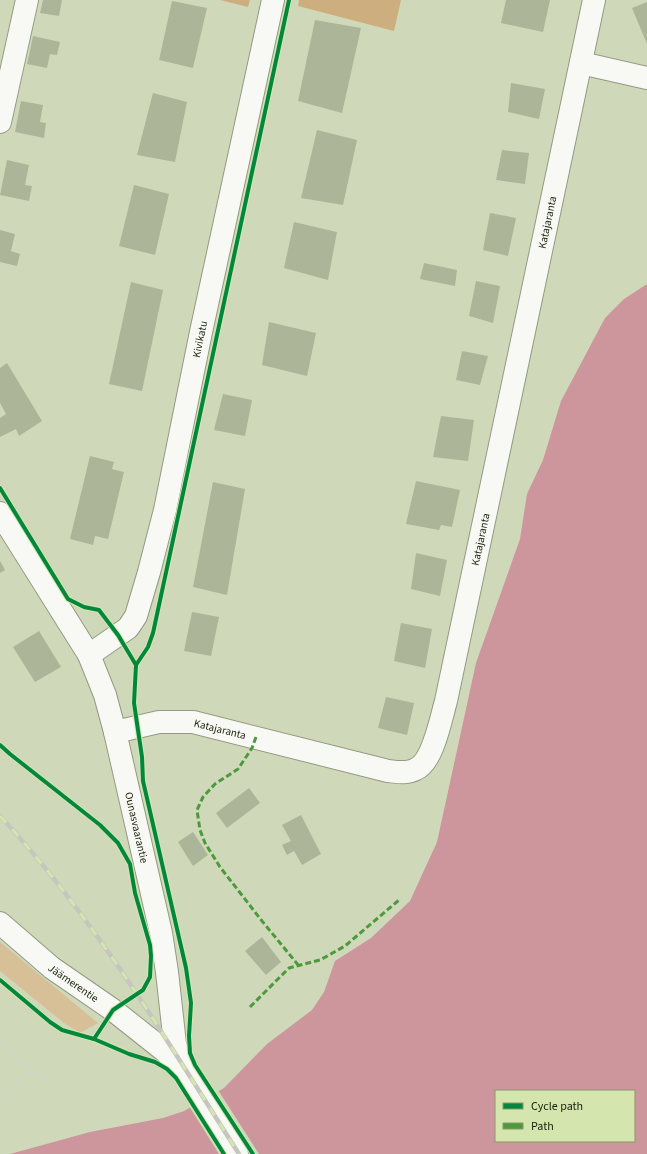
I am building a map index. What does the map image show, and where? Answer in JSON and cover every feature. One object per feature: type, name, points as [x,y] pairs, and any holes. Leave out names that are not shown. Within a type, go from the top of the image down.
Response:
[{"type":"street","points":[[0,122],[26,0]]},
{"type":"street","name":"Kivikatu","points":[[89,656],[128,628],[136,616],[149,572],[165,510],[201,332],[273,0]]},
{"type":"street","name":"Katajaranta","points":[[115,732],[159,722],[193,722],[388,771],[404,773],[417,769],[425,763],[435,737],[449,686],[594,0]]},
{"type":"street","points":[[581,63],[647,78]]},
{"type":"street","name":"Ounasvaarantie","points":[[0,514],[89,656],[105,695],[115,732],[161,934],[175,1044],[185,1073],[237,1154]]},
{"type":"street","name":"Jäämerentie","points":[[0,923],[52,968],[105,1005],[166,1052],[185,1073]]},
{"type":"street","points":[[135,1028],[148,1026],[166,1013],[170,997]]},
{"type":"path","points":[[0,1041],[46,1083]]},
{"type":"path","points":[[0,1095],[32,1071]]},
{"type":"shaded area","points":[[220,0],[250,0],[248,7]]},
{"type":"shaded area","points":[[299,0],[401,0],[394,31],[298,6]]},
{"type":"shaded area","points":[[647,284],[647,1154],[10,1154],[90,1132],[163,1118],[184,1111],[224,1088],[267,1044],[312,1010],[324,992],[335,961],[371,938],[410,901],[437,842],[476,663],[520,539],[527,494],[543,460],[561,401],[605,318],[624,299]]},
{"type":"shaded area","points":[[0,942],[98,1023],[80,1033],[64,1023],[0,971]]},
{"type":"pier","points":[[218,1090],[259,1154],[219,1154],[189,1106]]},
{"type":"building","points":[[43,0],[62,0],[59,16],[40,13]]},
{"type":"building","points":[[506,0],[550,0],[543,32],[501,23]]},
{"type":"building","points":[[172,1],[207,8],[193,68],[159,60]]},
{"type":"building","points":[[647,2],[647,44],[632,8]]},
{"type":"building","points":[[315,20],[361,28],[342,113],[298,101]]},
{"type":"building","points":[[33,36],[60,42],[57,55],[50,54],[47,68],[27,64]]},
{"type":"building","points":[[511,83],[545,89],[539,119],[508,112]]},
{"type":"building","points":[[153,93],[187,102],[175,162],[137,155]]},
{"type":"building","points":[[21,101],[43,105],[40,122],[46,123],[44,138],[15,132]]},
{"type":"building","points":[[317,130],[357,140],[343,205],[301,198]]},
{"type":"building","points":[[502,150],[529,153],[525,184],[496,180]]},
{"type":"building","points":[[7,160],[29,165],[25,185],[32,186],[29,201],[0,195]]},
{"type":"building","points":[[134,185],[169,194],[155,255],[119,246]]},
{"type":"building","points":[[490,213],[516,218],[508,256],[483,250]]},
{"type":"building","points":[[294,222],[337,232],[328,280],[284,268]]},
{"type":"building","points":[[0,230],[15,234],[11,251],[20,254],[17,266],[0,262]]},
{"type":"building","points":[[424,263],[457,270],[455,286],[420,279]]},
{"type":"building","points":[[476,281],[500,286],[493,323],[469,316]]},
{"type":"building","points":[[131,282],[163,290],[142,391],[109,384]]},
{"type":"building","points":[[269,322],[316,333],[307,376],[262,365]]},
{"type":"building","points":[[462,351],[488,356],[480,385],[456,380]]},
{"type":"building","points":[[7,363],[42,421],[19,436],[16,429],[0,437],[0,418],[6,414],[0,403],[0,368]]},
{"type":"building","points":[[223,394],[252,400],[245,436],[214,430]]},
{"type":"building","points":[[441,416],[474,420],[468,461],[433,457]]},
{"type":"building","points":[[90,456],[114,462],[112,469],[124,472],[108,539],[95,536],[93,545],[70,539]]},
{"type":"building","points":[[416,481],[460,490],[452,527],[441,525],[439,530],[406,524]]},
{"type":"building","points":[[213,482],[245,489],[227,595],[193,587]]},
{"type":"building","points":[[416,553],[447,560],[440,596],[411,589]]},
{"type":"building","points":[[0,561],[5,570],[0,573]]},
{"type":"building","points":[[192,612],[219,617],[211,656],[184,651]]},
{"type":"building","points":[[401,623],[432,629],[425,668],[394,661]]},
{"type":"building","points":[[39,631],[61,667],[35,682],[13,647]]},
{"type":"building","points":[[386,697],[414,703],[407,735],[378,728]]},
{"type":"building","points":[[249,788],[260,803],[227,828],[216,813]]},
{"type":"building","points":[[301,815],[321,854],[302,865],[294,851],[287,855],[282,845],[291,841],[282,825]]},
{"type":"building","points":[[193,832],[208,855],[193,866],[178,842]]},
{"type":"building","points":[[262,937],[281,962],[266,975],[245,951]]},
{"type":"railway","points":[[0,816],[67,895],[127,979],[239,1154]]},
{"type":"marked path","points":[[256,737],[252,748],[238,769],[215,784],[203,797],[197,810],[200,830],[205,843],[220,867],[299,966]]},
{"type":"marked path","points":[[250,1007],[289,968],[320,960],[345,946],[399,900]]},
{"type":"cycle path","points":[[253,1154],[195,1065],[190,1053],[189,1036],[191,1003],[186,968],[143,781],[142,757],[134,703],[136,665],[148,647],[153,633],[289,0]]},
{"type":"cycle path","points":[[0,488],[68,599],[84,607],[99,610],[118,635],[136,665]]},
{"type":"cycle path","points":[[0,745],[100,825],[118,843],[130,864],[135,893],[150,945],[150,977],[143,990],[113,1010],[94,1039]]},
{"type":"cycle path","points":[[0,980],[50,1022],[62,1030],[94,1039],[129,1054],[155,1062],[167,1069],[176,1078],[224,1154]]}]
